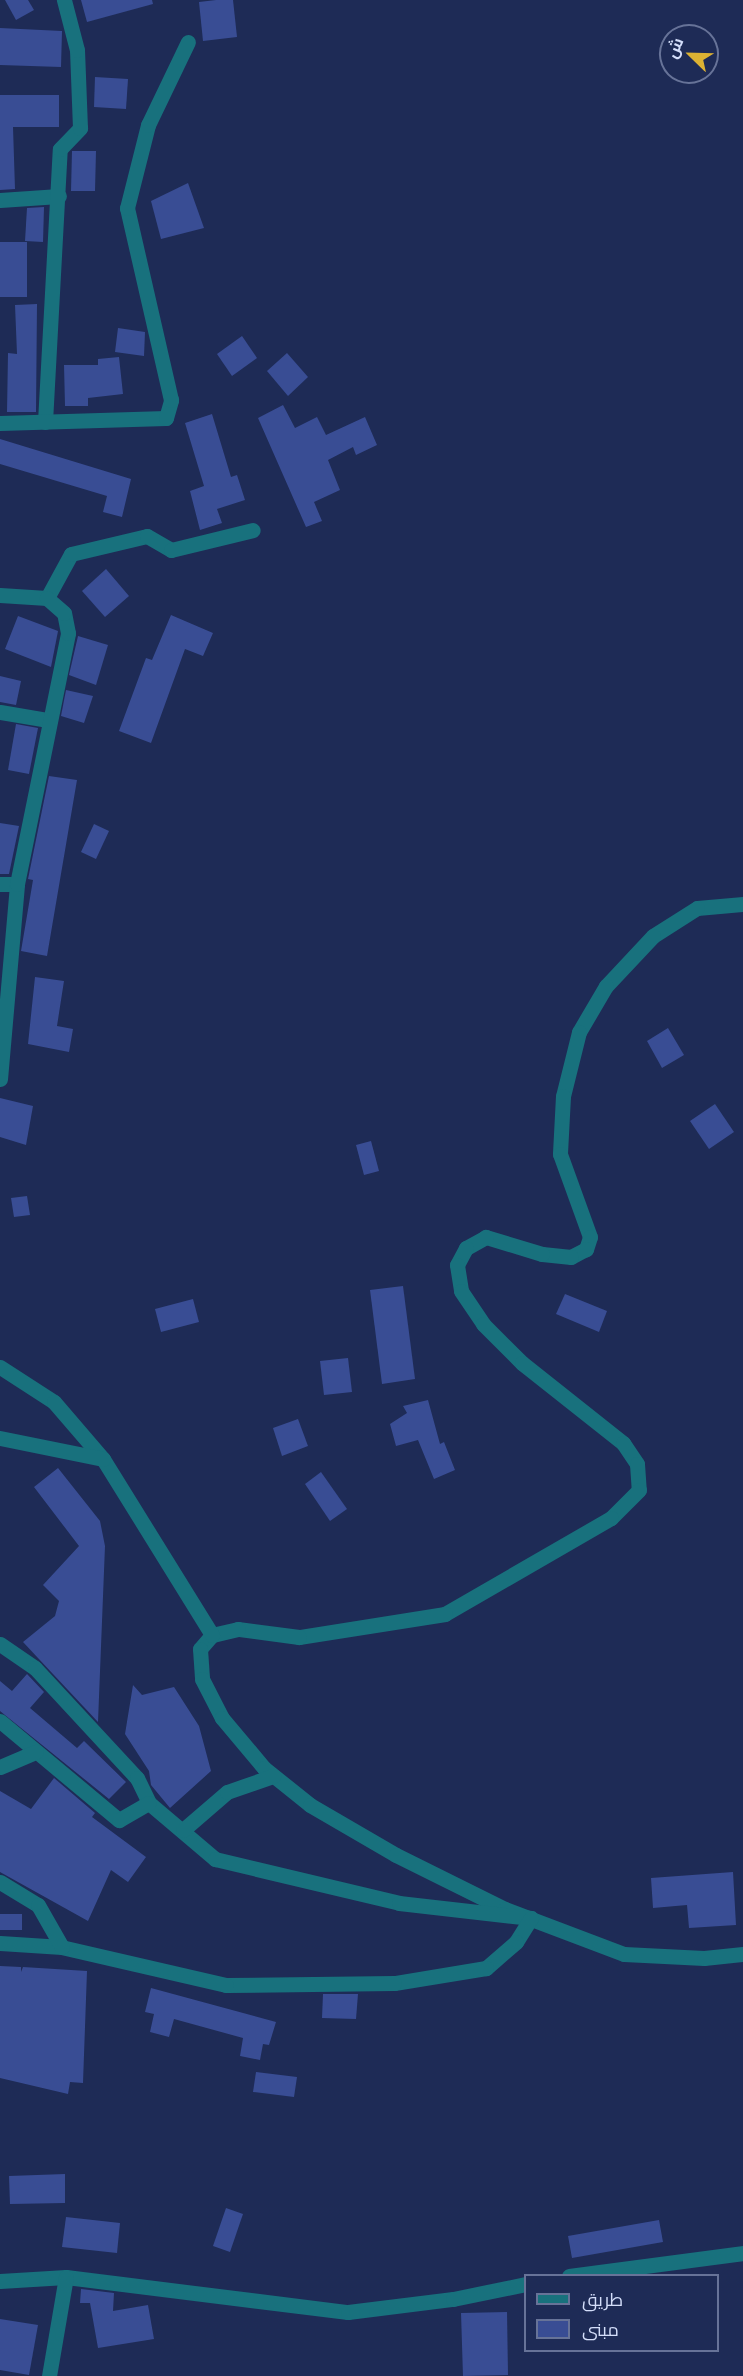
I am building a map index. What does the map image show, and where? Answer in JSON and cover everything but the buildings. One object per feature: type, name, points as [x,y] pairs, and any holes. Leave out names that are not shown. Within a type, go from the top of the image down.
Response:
[{"type":"street","points":[[45,422],[60,149],[80,128],[77,50],[64,0]]},
{"type":"street","points":[[0,423],[166,418],[171,400],[127,208],[148,125],[188,42]]},
{"type":"street","points":[[0,200],[59,196]]},
{"type":"street","points":[[46,598],[71,555],[147,536],[171,550],[253,530]]},
{"type":"street","points":[[0,1079],[18,884],[48,720],[68,633],[64,613],[46,598],[1,597]]},
{"type":"street","points":[[0,712],[48,720]]},
{"type":"street","points":[[0,884],[18,884]]},
{"type":"street","points":[[743,904],[697,908],[653,936],[606,986],[579,1032],[563,1096],[560,1155],[591,1237],[586,1249],[572,1257],[542,1254],[486,1237],[466,1248],[457,1265],[461,1291],[483,1324],[522,1363],[623,1443],[638,1464],[639,1490],[611,1518],[445,1614],[310,1636],[238,1629],[212,1635],[200,1649],[202,1679],[222,1718],[273,1776],[310,1805],[396,1855],[531,1918],[624,1954],[704,1958],[743,1954]]},
{"type":"street","points":[[0,1366],[54,1402],[103,1459],[212,1635]]},
{"type":"street","points":[[0,1438],[103,1459]]},
{"type":"street","points":[[0,1644],[35,1668],[137,1778],[149,1803],[215,1860],[399,1903],[531,1918]]},
{"type":"street","points":[[0,1721],[118,1820],[149,1803]]},
{"type":"street","points":[[0,1767],[36,1752]]},
{"type":"street","points":[[183,1830],[227,1792],[273,1776]]},
{"type":"street","points":[[0,1882],[38,1905],[62,1947]]},
{"type":"street","points":[[0,1943],[62,1947],[226,1985],[394,1983],[486,1968],[516,1942],[531,1918]]},
{"type":"street","points":[[584,2274],[743,2253]]},
{"type":"street","points":[[0,2281],[66,2277],[348,2312],[453,2299],[524,2284]]},
{"type":"street","points":[[49,2376],[66,2277]]}]
